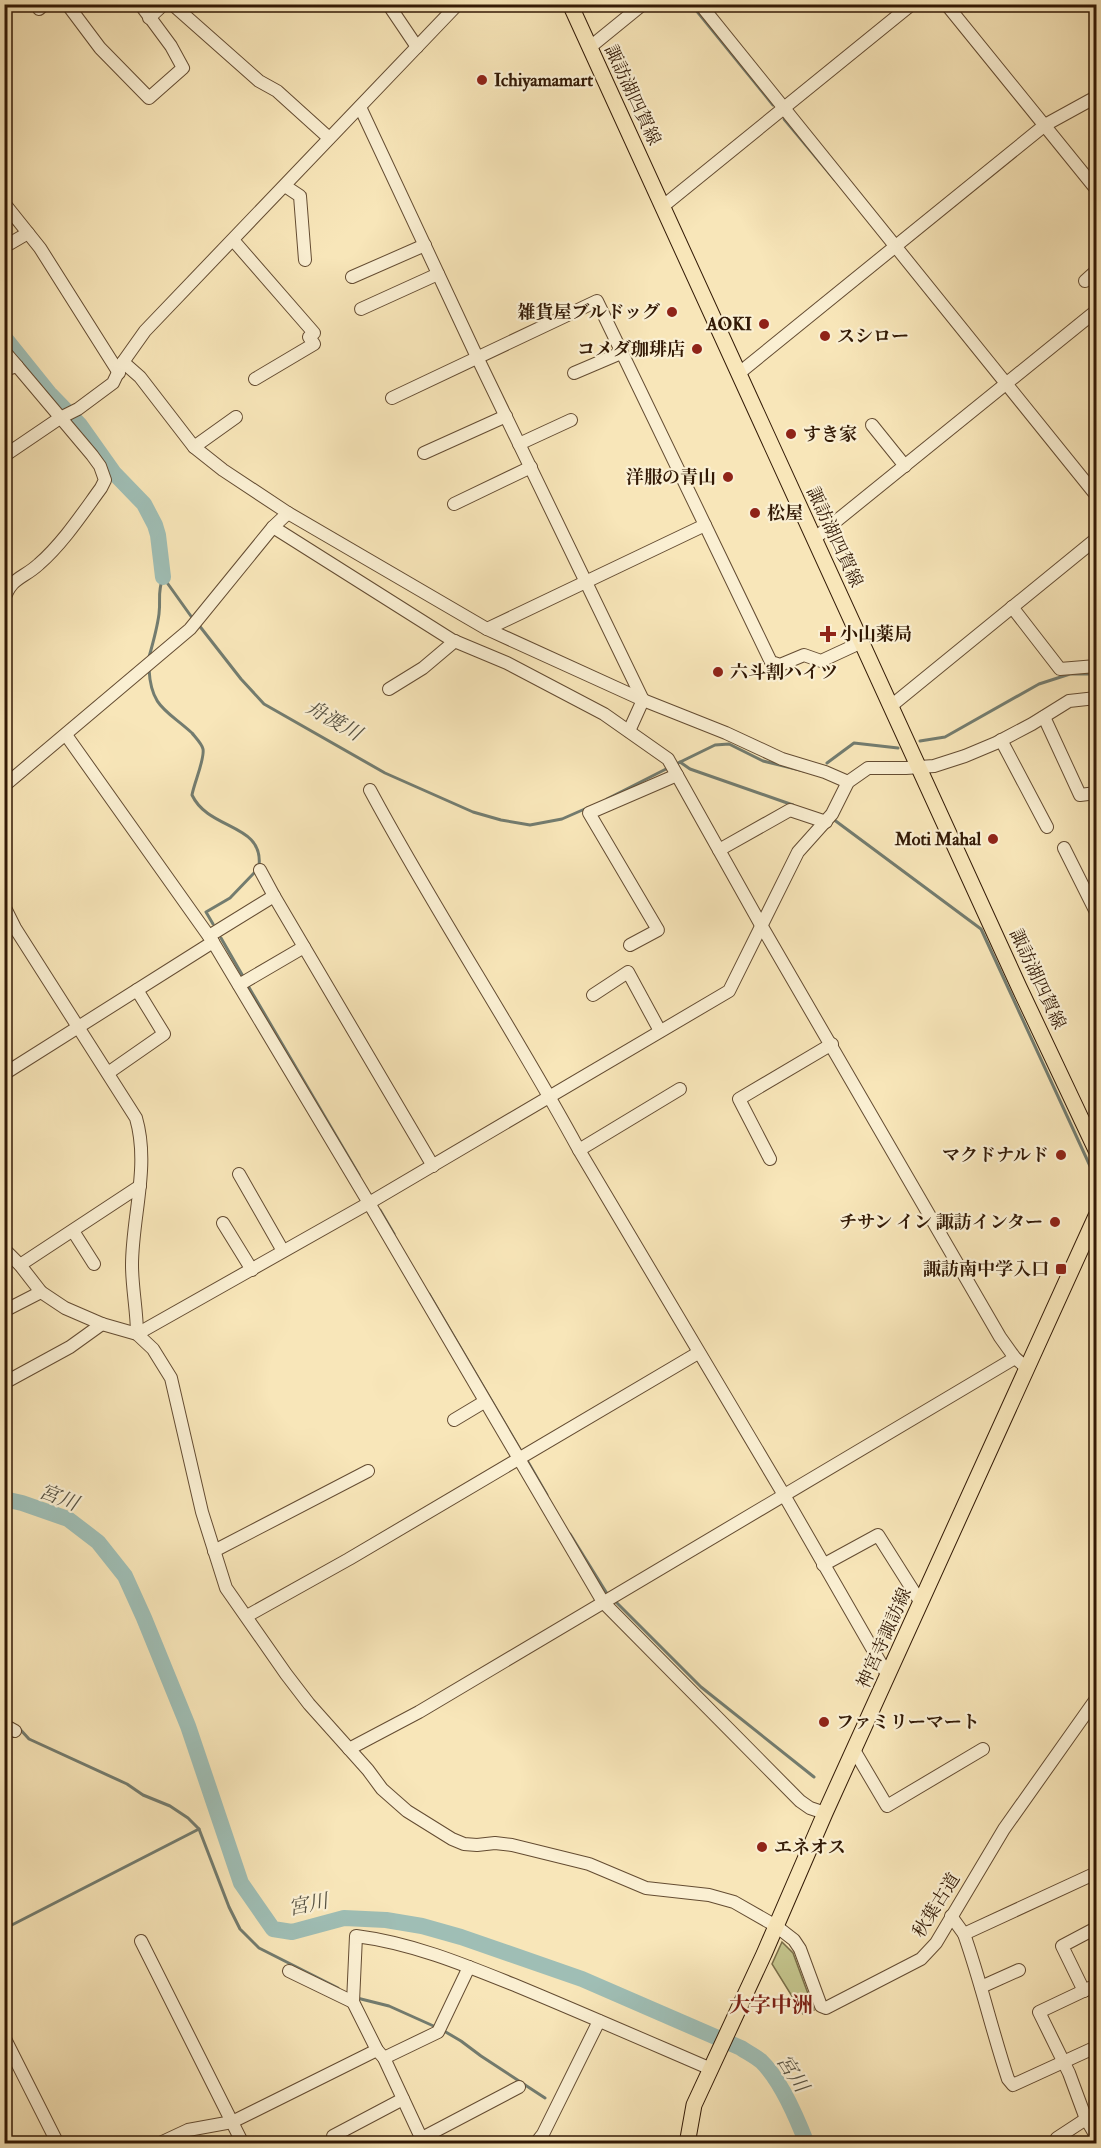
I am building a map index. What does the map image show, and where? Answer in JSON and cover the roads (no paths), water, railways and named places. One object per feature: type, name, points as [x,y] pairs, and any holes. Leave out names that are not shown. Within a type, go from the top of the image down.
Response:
[{"type":"main road","name":"諏訪湖四賀線","points":[[570,4],[1096,1150]]},
{"type":"main road","name":"神宮寺諏訪線","points":[[687,2144],[694,2105],[1096,1216]]},
{"type":"street","points":[[67,4],[100,48],[149,98],[183,68],[171,46],[140,4]]},
{"type":"street","points":[[149,18],[164,4]]},
{"type":"street","points":[[172,4],[259,81],[277,91],[329,138]]},
{"type":"street","points":[[387,4],[417,47]]},
{"type":"street","points":[[4,456],[60,418],[78,409],[113,383],[145,331],[458,4]]},
{"type":"street","points":[[589,48],[643,4]]},
{"type":"street","points":[[700,4],[1096,495]]},
{"type":"street","points":[[662,207],[912,4]]},
{"type":"street","points":[[946,4],[1096,189]]},
{"type":"street","points":[[738,374],[1045,125],[1096,97]]},
{"type":"street","points":[[360,107],[477,357],[643,700],[629,731]]},
{"type":"street","points":[[285,186],[300,196],[305,260]]},
{"type":"street","points":[[4,203],[40,248],[121,367],[140,377],[194,447],[223,470],[288,513],[487,629],[643,700],[726,733],[782,759],[825,772],[848,782]]},
{"type":"street","points":[[4,247],[28,233]]},
{"type":"street","points":[[233,240],[314,333],[309,337],[314,345],[255,379]]},
{"type":"street","points":[[352,277],[425,245]]},
{"type":"street","points":[[1084,281],[1096,271]]},
{"type":"street","points":[[361,309],[438,274]]},
{"type":"street","points":[[392,398],[597,302],[771,662],[780,665],[804,655],[821,661],[862,642]]},
{"type":"street","points":[[814,539],[1096,311]]},
{"type":"street","points":[[4,351],[11,368],[92,455],[100,466],[105,480],[67,533],[39,564],[14,580],[4,600]]},
{"type":"street","points":[[574,373],[621,352]]},
{"type":"street","points":[[424,453],[506,416]]},
{"type":"street","points":[[194,447],[236,417]]},
{"type":"street","points":[[519,444],[571,420]]},
{"type":"street","points":[[872,425],[905,466]]},
{"type":"street","points":[[453,504],[531,467]]},
{"type":"street","points":[[4,786],[147,667],[197,622],[273,527],[288,513]]},
{"type":"street","points":[[487,629],[705,525]]},
{"type":"street","points":[[273,527],[455,641],[507,663],[604,714],[629,731],[674,769],[761,926],[832,1044],[1000,1337],[1015,1358],[1027,1368]]},
{"type":"street","points":[[891,706],[1096,539]]},
{"type":"street","points":[[1012,608],[1060,669],[1096,666]]},
{"type":"street","points":[[389,689],[423,668],[455,641]]},
{"type":"street","points":[[137,1334],[369,1203],[729,990],[798,852],[828,819],[848,782],[868,768],[919,768],[965,756],[1001,740],[1069,701],[1096,698]]},
{"type":"street","points":[[1044,717],[1080,795],[1096,792]]},
{"type":"street","points":[[66,735],[211,939],[603,1602],[800,1801],[810,1808],[825,1813]]},
{"type":"street","points":[[1001,740],[1047,827]]},
{"type":"street","points":[[630,945],[658,930],[589,813],[674,769]]},
{"type":"street","points":[[370,790],[409,862],[550,1096],[579,1150],[784,1495],[888,1676]]},
{"type":"street","points":[[719,850],[790,810],[828,819]]},
{"type":"street","points":[[1064,848],[1096,912]]},
{"type":"street","points":[[260,870],[432,1166]]},
{"type":"street","points":[[4,1074],[137,990],[274,896]]},
{"type":"street","points":[[4,906],[15,928],[136,1118],[141,1136],[140,1186],[132,1264],[137,1334]]},
{"type":"street","points":[[238,985],[304,947]]},
{"type":"street","points":[[593,995],[628,972],[660,1031]]},
{"type":"street","points":[[108,1073],[164,1035],[137,990]]},
{"type":"street","points":[[770,1159],[739,1099],[832,1044]]},
{"type":"street","points":[[579,1150],[680,1089]]},
{"type":"street","points":[[239,1174],[283,1251]]},
{"type":"street","points":[[20,1265],[140,1186]]},
{"type":"street","points":[[223,1223],[252,1270]]},
{"type":"street","points":[[73,1230],[94,1264]]},
{"type":"street","points":[[4,1249],[41,1292],[65,1308],[102,1324],[137,1334],[153,1349],[171,1378],[192,1473],[226,1588],[286,1674],[382,1789],[407,1811],[464,1844],[512,1845],[589,1864],[646,1888],[709,1895],[734,1902],[776,1926]]},
{"type":"street","points":[[4,1311],[41,1292]]},
{"type":"street","points":[[4,1383],[70,1347],[102,1324]]},
{"type":"street","points":[[247,1616],[349,1559],[698,1353]]},
{"type":"street","points":[[349,1749],[419,1712],[1015,1358]]},
{"type":"street","points":[[454,1420],[484,1402]]},
{"type":"street","points":[[214,1551],[368,1471]]},
{"type":"street","points":[[823,1565],[878,1535],[921,1603]]},
{"type":"street","name":"秋葉古道","points":[[776,1926],[794,1940],[800,1949],[821,2006],[826,2008],[921,1959],[936,1942],[1005,1829],[1096,1699]]},
{"type":"street","points":[[854,1750],[887,1806],[983,1749]]},
{"type":"street","points":[[964,1934],[1096,1872]]},
{"type":"street","points":[[951,1916],[964,1934],[993,2034],[1008,2079],[1013,2085],[1096,2047]]},
{"type":"street","points":[[1084,1991],[1062,1946],[1096,1928]]},
{"type":"street","points":[[519,2087],[423,2141],[353,2002],[357,1936],[421,1950],[469,1966],[599,2021],[713,2063]]},
{"type":"street","points":[[141,1941],[243,2144]]},
{"type":"street","points":[[158,2144],[188,2130],[232,2122],[380,2054],[438,2032],[469,1966]]},
{"type":"street","points":[[981,1987],[1020,1970]]},
{"type":"street","points":[[289,1971],[353,2002]]},
{"type":"street","points":[[1096,1985],[1039,2012],[1063,2062],[1086,2119],[1096,2136]]},
{"type":"street","points":[[536,2144],[599,2021]]},
{"type":"street","points":[[4,2037],[58,2144]]},
{"type":"street","points":[[333,2136],[403,2099]]},
{"type":"street","points":[[1054,2144],[1057,2138],[1086,2119]]},
{"type":"waterway","points":[[691,4],[773,105]]},
{"type":"waterway","points":[[784,119],[835,180]]},
{"type":"waterway","name":"舟渡川","points":[[4,337],[49,393],[80,425],[114,473],[144,504],[158,535],[163,577]]},
{"type":"waterway","name":"舟渡川","points":[[163,577],[193,619]]},
{"type":"waterway","points":[[149,657],[160,609],[163,577]]},
{"type":"waterway","name":"舟渡川","points":[[198,624],[241,679],[264,704],[385,773],[473,812],[501,820],[530,825],[562,819],[587,808]]},
{"type":"waterway","points":[[149,669],[150,682],[157,700],[168,713],[192,733],[202,747],[202,759],[192,795],[200,807],[210,815],[244,834],[253,842],[258,852],[259,866]]},
{"type":"waterway","points":[[920,741],[945,737],[1039,684],[1070,674],[1096,674]]},
{"type":"waterway","name":"舟渡川","points":[[827,763],[854,743],[898,748]]},
{"type":"waterway","name":"舟渡川","points":[[674,765],[715,745],[729,744],[763,761],[804,771]]},
{"type":"waterway","points":[[680,762],[690,769],[793,805]]},
{"type":"waterway","name":"舟渡川","points":[[607,799],[668,768]]},
{"type":"waterway","points":[[833,819],[981,929],[1096,1179],[1095,1193]]},
{"type":"waterway","points":[[213,924],[206,912],[230,898],[255,872]]},
{"type":"waterway","points":[[221,938],[244,978]]},
{"type":"waterway","points":[[247,984],[359,1175]]},
{"type":"waterway","points":[[380,1210],[394,1234]]},
{"type":"waterway","points":[[429,1294],[521,1451]]},
{"type":"waterway","points":[[528,1462],[547,1495]]},
{"type":"waterway","name":"宮川","points":[[4,1499],[68,1519],[98,1542],[125,1576],[188,1726],[241,1883],[273,1929],[292,1932],[344,1918],[386,1920],[422,1926],[461,1937],[582,1979],[741,2048],[759,2059],[782,2089],[807,2144]]},
{"type":"waterway","points":[[570,1534],[606,1592]]},
{"type":"waterway","points":[[616,1602],[701,1687],[814,1777]]},
{"type":"waterway","points":[[18,1727],[29,1739],[127,1784],[143,1795],[170,1806],[188,1818],[199,1829],[229,1907],[240,1929],[259,1948],[338,1988]]},
{"type":"waterway","points":[[4,1929],[199,1829]]},
{"type":"waterway","points":[[357,1998],[389,2006],[438,2028]]},
{"type":"waterway","points":[[444,2031],[545,2098]]},
{"type":"place","name":"Ichiyamamart","points":[[482,80]]},
{"type":"place","name":"雑貨屋ブルドッグ","points":[[672,312]]},
{"type":"place","name":"AOKI","points":[[764,324]]},
{"type":"place","name":"スシロー","points":[[825,336]]},
{"type":"place","name":"コメダ珈琲店","points":[[697,349]]},
{"type":"place","name":"すき家","points":[[791,434]]},
{"type":"place","name":"洋服の青山","points":[[728,477]]},
{"type":"place","name":"松屋","points":[[755,513]]},
{"type":"place","name":"小山薬局","points":[[828,634]]},
{"type":"place","name":"六斗割ハイツ","points":[[718,672]]},
{"type":"place","name":"Moti Mahal","points":[[993,839]]},
{"type":"place","name":"マクドナルド","points":[[1061,1155]]},
{"type":"place","name":"チサン イン 諏訪インター","points":[[1055,1222]]},
{"type":"place","name":"諏訪南中学入口","points":[[1061,1269]]},
{"type":"place","name":"ファミリーマート","points":[[824,1722]]},
{"type":"place","name":"エネオス","points":[[762,1847]]},
{"type":"district","name":"大字中洲","points":[[771,2005]]}]
